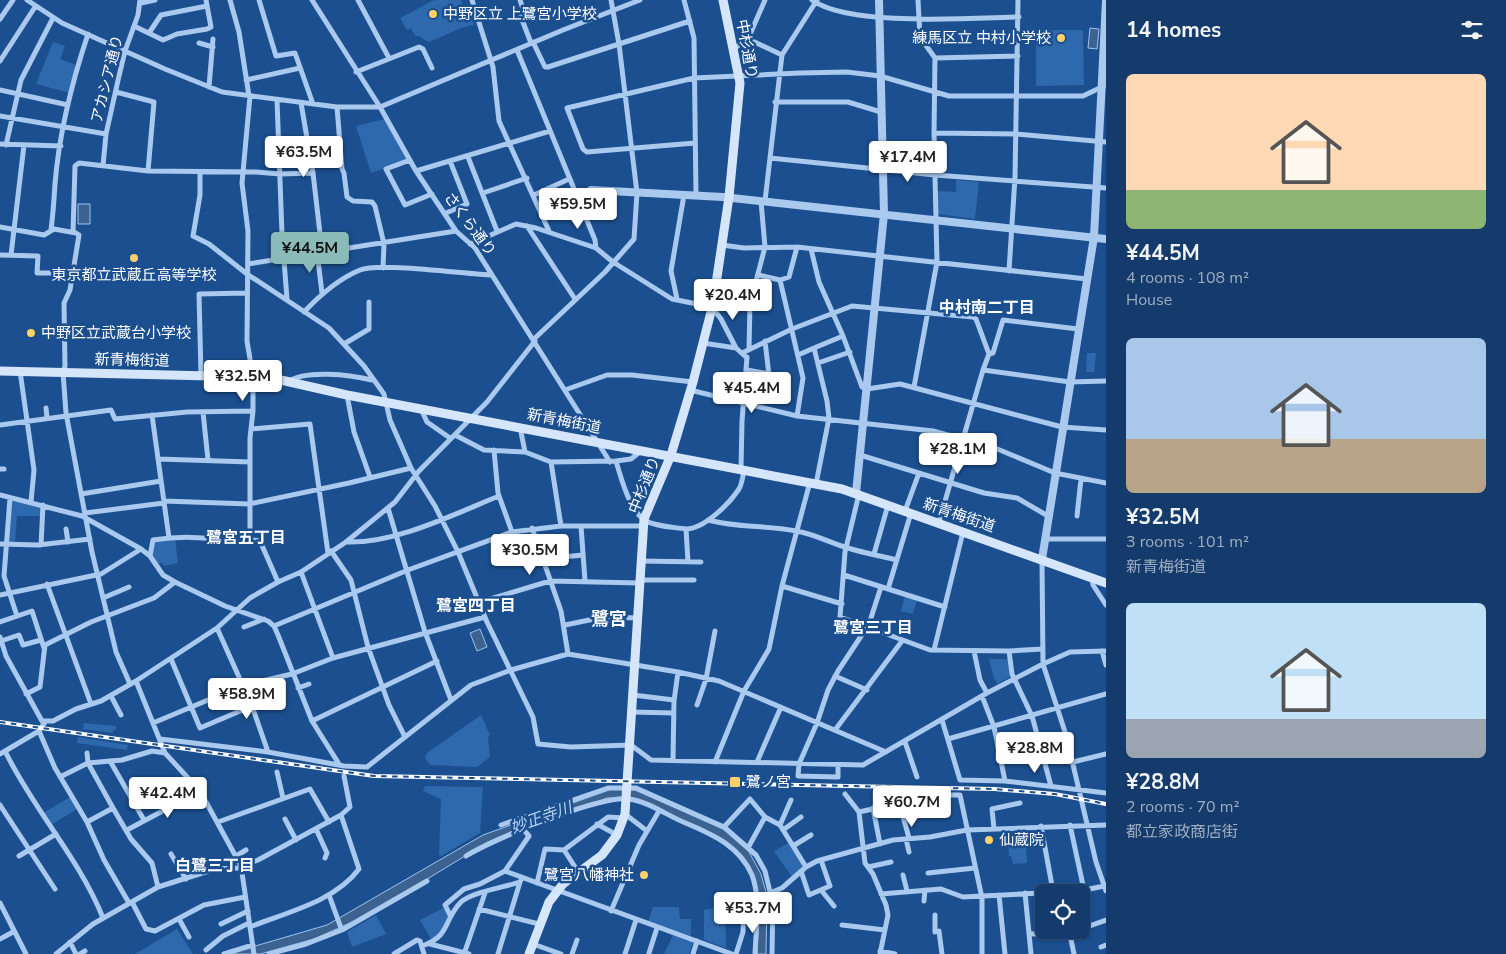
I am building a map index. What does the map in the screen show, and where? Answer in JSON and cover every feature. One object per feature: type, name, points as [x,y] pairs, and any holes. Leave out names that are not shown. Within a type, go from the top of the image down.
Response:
[{"type":"main road","name":"中杉通り","points":[[529,954],[539,924],[556,892],[602,855],[617,835],[625,816],[629,793],[634,665],[644,523],[671,455],[694,387],[712,307],[728,197],[740,94],[740,76],[724,0]]},
{"type":"main road","name":"新青梅街道","points":[[0,371],[253,377],[598,441],[858,493],[1106,583]]},
{"type":"street","points":[[0,19],[13,0]]},
{"type":"street","points":[[27,0],[53,18],[222,92],[337,107],[380,107],[640,0]]},
{"type":"street","points":[[141,2],[155,0]]},
{"type":"street","points":[[230,0],[239,32],[249,96],[242,172],[248,231],[247,340],[253,377],[254,411],[251,429],[250,539]]},
{"type":"street","points":[[259,0],[276,56],[295,53],[313,104]]},
{"type":"street","name":"さくら通り","points":[[312,0],[380,107],[416,171],[446,212],[456,230],[470,244],[492,275],[598,441],[613,461],[628,497],[644,523]]},
{"type":"street","points":[[358,0],[389,58]]},
{"type":"street","points":[[472,0],[491,61],[499,121],[527,178],[549,232]]},
{"type":"street","points":[[520,0],[525,15],[521,17],[532,43],[545,66],[548,67],[690,21]]},
{"type":"street","points":[[41,640],[23,646],[19,635],[1,639],[3,658],[39,718],[45,722],[53,721],[76,709],[111,696],[218,628],[250,598],[278,582],[301,572],[346,542],[388,508],[450,438],[456,435],[472,418],[513,369],[534,340],[634,239],[637,193],[619,44],[611,0]]},
{"type":"street","points":[[684,0],[694,38],[696,196]]},
{"type":"street","points":[[735,48],[748,39],[765,0]]},
{"type":"street","points":[[879,0],[884,214],[860,455],[858,493],[846,548],[840,617],[902,641],[934,650],[1009,651],[1043,649]]},
{"type":"street","points":[[914,386],[937,262],[934,175],[935,58],[920,37],[918,0]]},
{"type":"street","points":[[1009,271],[1018,96],[1018,0]]},
{"type":"street","points":[[274,626],[408,570],[512,532],[532,528],[647,522],[686,530],[692,529],[708,520],[740,488],[743,469],[747,358],[750,348],[750,304],[765,247],[763,201],[770,158],[779,74],[782,56],[815,1],[845,13],[879,18],[1019,17]]},
{"type":"street","points":[[1090,889],[1105,888],[1087,824],[1073,762],[1043,664],[1044,607],[1042,559],[1094,237],[1102,142],[1106,1]]},
{"type":"street","name":"アカシア通り","points":[[103,166],[106,134],[125,51],[141,2]]},
{"type":"street","points":[[134,26],[149,33],[167,39],[177,34],[207,29],[211,27],[207,3],[161,15],[149,33]]},
{"type":"street","points":[[0,61],[35,7]]},
{"type":"street","points":[[6,145],[21,80],[53,18]]},
{"type":"street","points":[[51,230],[68,105],[88,34]]},
{"type":"street","points":[[209,87],[213,39]]},
{"type":"street","points":[[748,39],[782,56]]},
{"type":"street","points":[[199,43],[213,47]]},
{"type":"street","points":[[356,72],[419,47],[423,49],[432,68]]},
{"type":"street","points":[[517,50],[595,240],[596,248]]},
{"type":"street","points":[[935,58],[1018,56]]},
{"type":"street","points":[[246,80],[300,68]]},
{"type":"street","points":[[695,143],[585,151],[567,108],[694,78],[779,74],[847,72],[880,76],[949,96],[1084,96],[1104,87]]},
{"type":"street","points":[[0,90],[68,105]]},
{"type":"street","points":[[116,92],[154,102],[148,171]]},
{"type":"street","points":[[277,100],[286,299]]},
{"type":"street","points":[[776,102],[848,102],[864,105],[881,112]]},
{"type":"street","points":[[301,103],[313,173],[322,293]]},
{"type":"street","points":[[337,107],[342,169],[347,197],[353,201],[372,202],[375,206],[383,241],[384,268]]},
{"type":"street","points":[[0,116],[106,134]]},
{"type":"street","points":[[416,171],[550,131]]},
{"type":"street","points":[[934,133],[1016,134],[1102,142]]},
{"type":"street","points":[[0,144],[61,146]]},
{"type":"street","points":[[11,255],[24,145]]},
{"type":"street","points":[[468,157],[497,231]]},
{"type":"street","points":[[770,158],[883,171],[1106,188]]},
{"type":"street","points":[[410,160],[386,169],[405,205],[432,194]]},
{"type":"street","points":[[446,212],[467,204],[450,161]]},
{"type":"street","points":[[73,232],[75,166],[79,163],[148,171],[313,173]]},
{"type":"street","points":[[200,172],[200,195],[193,236],[209,244],[247,274],[329,328],[364,366],[372,380],[384,394],[390,420],[411,468],[442,519],[485,617],[533,717],[538,744],[571,747],[631,744],[651,760],[862,765],[905,742],[984,694],[1070,652],[1104,651],[1106,664]]},
{"type":"street","points":[[483,193],[527,178]]},
{"type":"street","points":[[534,195],[570,179]]},
{"type":"street","points":[[591,190],[728,197],[1106,239]]},
{"type":"street","points":[[677,300],[671,271],[684,195]]},
{"type":"street","points":[[470,244],[516,224],[549,232],[596,248],[613,262],[666,295],[677,300],[712,307],[722,319],[736,348],[747,358]]},
{"type":"street","points":[[527,226],[575,299]]},
{"type":"street","points":[[0,228],[44,235],[51,230],[73,232],[79,235],[70,290],[64,303],[65,366],[63,372],[66,415],[107,617],[116,652],[130,684]]},
{"type":"street","points":[[248,264],[456,230]]},
{"type":"street","points":[[722,245],[744,248],[797,247],[1087,279]]},
{"type":"street","points":[[758,275],[780,280],[789,277],[797,247]]},
{"type":"street","points":[[810,249],[818,282],[850,352],[862,387],[867,389],[900,384],[914,386],[1062,427],[1106,430]]},
{"type":"street","points":[[0,255],[38,256],[37,273],[72,273]]},
{"type":"street","points":[[304,312],[322,293],[361,269],[384,268],[492,275]]},
{"type":"street","points":[[780,280],[804,378],[797,416]]},
{"type":"street","points":[[201,375],[198,294],[247,293]]},
{"type":"street","points":[[344,344],[369,329],[369,302]]},
{"type":"street","points":[[742,353],[792,329],[852,306],[973,317],[976,319],[989,354]]},
{"type":"street","points":[[939,522],[983,370],[989,354],[992,352],[1003,320],[1078,329]]},
{"type":"street","points":[[798,355],[843,336]]},
{"type":"street","points":[[765,341],[770,384],[774,385]]},
{"type":"street","points":[[703,344],[736,348]]},
{"type":"street","points":[[715,762],[744,691],[769,649],[782,586],[813,483],[829,421],[827,401],[814,348]]},
{"type":"street","points":[[818,364],[850,352]]},
{"type":"street","points":[[747,370],[770,374]]},
{"type":"street","points":[[983,370],[1070,382],[1106,381]]},
{"type":"street","points":[[20,371],[34,470],[31,502]]},
{"type":"street","points":[[286,382],[300,375],[339,375],[372,380]]},
{"type":"street","points":[[565,390],[607,375],[642,376],[694,387],[744,403],[797,416],[863,425],[933,431],[995,448],[1055,473],[1106,483]]},
{"type":"street","points":[[347,395],[354,432],[370,477]]},
{"type":"street","points":[[46,408],[47,418]]},
{"type":"street","points":[[421,408],[426,422],[450,438]]},
{"type":"street","points":[[0,425],[111,410],[115,419],[203,412],[254,411]]},
{"type":"street","points":[[203,412],[208,460]]},
{"type":"street","points":[[152,415],[169,538]]},
{"type":"street","points":[[251,429],[309,423],[329,552],[350,580],[369,650],[404,737]]},
{"type":"street","points":[[520,427],[525,452]]},
{"type":"street","points":[[456,435],[480,449],[525,452],[551,462],[631,459],[639,455],[642,450]]},
{"type":"street","points":[[494,450],[499,496],[512,532]]},
{"type":"street","points":[[860,455],[984,493],[1017,498],[1048,516]]},
{"type":"street","points":[[158,458],[250,462]]},
{"type":"street","points":[[551,462],[561,526]]},
{"type":"street","points":[[85,516],[164,502],[249,504],[411,468]]},
{"type":"street","points":[[888,589],[919,473]]},
{"type":"street","points":[[1078,516],[1081,479]]},
{"type":"street","points":[[82,494],[161,481]]},
{"type":"street","points":[[0,495],[85,516],[141,549],[150,556],[159,570],[175,582],[225,606],[264,619],[274,626],[312,721],[324,744],[339,764]]},
{"type":"street","points":[[346,542],[356,543],[397,534],[442,519],[499,496]]},
{"type":"street","points":[[10,498],[3,544],[4,576],[17,616]]},
{"type":"street","points":[[41,545],[43,505]]},
{"type":"street","points":[[874,554],[888,505]]},
{"type":"street","points":[[388,508],[426,632],[452,700]]},
{"type":"street","points":[[708,520],[737,527],[797,531],[818,536],[846,548],[897,560]]},
{"type":"street","points":[[581,526],[585,581]]},
{"type":"street","points":[[532,528],[565,625],[568,654]]},
{"type":"street","points":[[66,529],[68,542]]},
{"type":"street","points":[[686,530],[688,562]]},
{"type":"street","points":[[934,650],[964,530]]},
{"type":"street","points":[[42,531],[50,531]]},
{"type":"street","points":[[150,556],[153,540],[193,536],[238,541],[260,540],[278,582]]},
{"type":"street","points":[[3,544],[41,545],[90,539]]},
{"type":"street","points":[[1045,539],[1106,540]]},
{"type":"street","points":[[0,595],[98,574],[141,549]]},
{"type":"street","points":[[542,559],[583,555]]},
{"type":"street","points":[[640,561],[701,562]]},
{"type":"street","points":[[301,572],[333,658]]},
{"type":"street","points":[[844,575],[944,607]]},
{"type":"street","points":[[1092,578],[1092,585],[1106,604]]},
{"type":"street","points":[[480,602],[550,581],[639,582],[644,580],[694,580]]},
{"type":"street","points":[[44,648],[65,634],[154,598],[175,582]]},
{"type":"street","points":[[47,584],[91,704]]},
{"type":"street","points":[[782,586],[842,604]]},
{"type":"street","points":[[838,765],[838,777],[798,776],[799,764],[835,676],[867,626],[881,587]]},
{"type":"street","points":[[103,598],[129,588]]},
{"type":"street","points":[[0,622],[32,611],[44,648],[40,687],[26,694]]},
{"type":"street","points":[[153,723],[244,685],[292,674],[333,658],[369,650],[426,632],[485,617]]},
{"type":"street","points":[[565,625],[602,618],[637,618]]},
{"type":"street","points":[[244,627],[264,619]]},
{"type":"street","points":[[218,628],[244,685],[268,752]]},
{"type":"street","points":[[696,706],[715,631]]},
{"type":"street","points":[[836,730],[902,641]]},
{"type":"street","points":[[974,651],[980,680],[994,727],[1005,781]]},
{"type":"street","points":[[1009,651],[1014,678],[1032,716],[1051,786]]},
{"type":"street","points":[[160,738],[268,752],[344,766],[367,767],[471,686],[510,670],[568,654],[705,676],[886,752]]},
{"type":"street","points":[[171,659],[200,728],[252,706]]},
{"type":"street","points":[[312,721],[437,661]]},
{"type":"street","points":[[673,760],[673,713],[678,672]]},
{"type":"street","points":[[835,676],[867,690]]},
{"type":"street","points":[[136,681],[165,753],[200,791],[241,866],[254,954]]},
{"type":"street","points":[[298,688],[309,684]]},
{"type":"street","points":[[202,694],[205,702]]},
{"type":"street","points":[[948,739],[1106,694]]},
{"type":"street","points":[[633,695],[674,700]]},
{"type":"street","points":[[111,696],[121,715]]},
{"type":"street","points":[[757,762],[781,707]]},
{"type":"street","points":[[632,712],[673,713]]},
{"type":"street","points":[[942,720],[960,780],[1005,781],[1106,793]]},
{"type":"street","points":[[45,722],[39,731],[2,752],[90,886],[103,918]]},
{"type":"street","points":[[39,731],[60,776],[87,822],[104,860],[146,929],[155,931],[204,905],[245,897]]},
{"type":"street","points":[[905,742],[917,776]]},
{"type":"street","points":[[60,776],[88,763],[134,758],[152,751],[165,753]]},
{"type":"street","points":[[87,753],[88,763],[112,808],[152,863],[152,876],[158,887]]},
{"type":"street","points":[[1073,762],[1106,754]]},
{"type":"street","points":[[134,758],[137,765]]},
{"type":"street","points":[[110,762],[144,820]]},
{"type":"street","points":[[277,772],[283,798]]},
{"type":"street","points":[[56,954],[103,918],[158,887],[215,869],[241,866],[258,860],[341,816],[350,807],[344,776]]},
{"type":"street","points":[[501,825],[608,788],[629,793],[672,804],[724,828],[749,846],[762,863],[768,878],[768,893]]},
{"type":"street","points":[[218,822],[310,789],[329,822]]},
{"type":"street","points":[[127,830],[200,791]]},
{"type":"street","points":[[629,793],[659,811],[714,836],[734,850],[744,860],[752,875],[758,897],[755,954]]},
{"type":"street","points":[[466,856],[523,829],[629,793]]},
{"type":"street","points":[[845,794],[859,812],[865,863],[881,894],[888,915],[880,952],[895,954]]},
{"type":"street","points":[[859,812],[936,795],[960,795],[980,896],[982,898],[982,954]]},
{"type":"street","points":[[923,798],[926,812]]},
{"type":"street","points":[[724,828],[748,799],[765,817],[782,828],[793,846],[803,869],[809,895],[830,886],[821,860]]},
{"type":"street","points":[[782,828],[791,800]]},
{"type":"street","points":[[899,802],[908,839],[909,852]]},
{"type":"street","points":[[994,829],[992,809],[1020,803]]},
{"type":"street","points":[[0,804],[55,889]]},
{"type":"street","points":[[87,822],[112,808]]},
{"type":"street","points":[[874,808],[880,844]]},
{"type":"street","points":[[611,911],[647,831],[659,811]]},
{"type":"street","points":[[206,950],[222,936],[329,896],[359,869],[341,816]]},
{"type":"street","points":[[564,850],[575,838],[608,817],[625,816],[647,831]]},
{"type":"street","points":[[749,846],[765,817]]},
{"type":"street","points":[[782,828],[801,817]]},
{"type":"street","points":[[285,819],[296,840]]},
{"type":"street","points":[[597,824],[617,835]]},
{"type":"street","points":[[736,954],[743,932],[744,904],[782,888],[803,869],[821,860],[880,844],[967,830],[1087,824],[1106,825]]},
{"type":"street","points":[[1041,826],[1052,884]]},
{"type":"street","points":[[1070,826],[1083,884]]},
{"type":"street","points":[[316,829],[327,853],[326,858]]},
{"type":"street","points":[[450,915],[445,905],[455,895],[504,871],[529,836],[523,829]]},
{"type":"street","points":[[19,856],[56,834]]},
{"type":"street","points":[[793,846],[811,836]]},
{"type":"street","points":[[537,883],[545,849],[564,850]]},
{"type":"street","points":[[236,856],[246,850]]},
{"type":"street","points":[[564,850],[579,873]]},
{"type":"street","points":[[171,854],[186,879]]},
{"type":"street","points":[[868,867],[891,862]]},
{"type":"street","points":[[928,873],[975,868]]},
{"type":"street","points":[[504,871],[521,880],[537,883],[556,892],[732,954]]},
{"type":"street","points":[[903,875],[907,891]]},
{"type":"street","points":[[422,946],[430,944],[443,934],[450,915],[462,901],[521,880]]},
{"type":"street","points":[[498,954],[521,880]]},
{"type":"street","points":[[269,954],[306,944],[342,930],[368,917],[427,881]]},
{"type":"street","points":[[881,894],[941,889],[962,897],[1035,892]]},
{"type":"street","points":[[821,890],[834,906]]},
{"type":"street","points":[[924,890],[924,901]]},
{"type":"street","points":[[430,944],[466,954],[485,892]]},
{"type":"street","points":[[768,893],[774,898],[772,954]]},
{"type":"street","points":[[1025,893],[1030,954]]},
{"type":"street","points":[[999,895],[1005,954]]},
{"type":"street","points":[[329,896],[341,928]]},
{"type":"street","points":[[0,903],[13,932],[26,954]]},
{"type":"street","points":[[479,908],[539,924]]},
{"type":"street","points":[[221,924],[248,911]]},
{"type":"street","points":[[935,915],[942,954]]},
{"type":"street","points":[[179,919],[189,937]]},
{"type":"street","points":[[625,954],[636,920]]},
{"type":"street","points":[[1090,926],[1106,920]]},
{"type":"street","points":[[842,925],[885,930]]},
{"type":"street","points":[[649,953],[656,928]]},
{"type":"street","points":[[0,939],[13,932]]},
{"type":"street","points":[[1029,934],[1035,934]]},
{"type":"street","points":[[1071,939],[1074,954]]},
{"type":"street","points":[[394,954],[417,940],[422,946],[424,954]]},
{"type":"street","points":[[572,954],[577,940]]},
{"type":"street","points":[[693,954],[697,941]]},
{"type":"street","points":[[70,942],[76,954]]},
{"type":"street","points":[[533,944],[561,954]]},
{"type":"street","points":[[224,954],[253,946]]},
{"type":"shaded area","name":"中野区立 上鷺宮小学校","points":[[434,0],[461,0],[466,14],[472,16],[474,25],[428,42],[419,36],[415,36],[411,28],[407,30],[400,18]]},
{"type":"shaded area","points":[[1036,30],[1083,30],[1084,85],[1036,86]]},
{"type":"shaded area","points":[[53,42],[65,46],[60,59],[76,65],[70,93],[36,84]]},
{"type":"shaded area","points":[[385,119],[408,160],[371,173],[356,126]]},
{"type":"shaded area","points":[[956,180],[979,182],[975,219],[938,214],[937,191],[956,192]]},
{"type":"shaded area","points":[[1087,353],[1096,353],[1094,372],[1086,372]]},
{"type":"shaded area","points":[[11,500],[41,506],[41,516],[17,516],[15,542],[9,543]]},
{"type":"shaded area","points":[[175,538],[178,563],[164,566],[163,563],[157,564],[152,556],[155,542]]},
{"type":"shaded area","points":[[905,596],[917,600],[913,614],[901,611]]},
{"type":"shaded area","points":[[989,659],[1008,659],[1010,677],[997,684]]},
{"type":"shaded area","points":[[481,715],[490,735],[488,737],[490,757],[477,767],[430,765],[425,758],[427,753]]},
{"type":"shaded area","points":[[84,723],[116,726],[116,730],[113,730],[113,733],[83,729]]},
{"type":"shaded area","points":[[78,737],[128,745],[127,750],[77,743]]},
{"type":"shaded area","points":[[425,786],[483,787],[480,833],[441,856],[439,854],[441,799],[423,791]]},
{"type":"shaded area","points":[[70,797],[77,809],[51,825],[43,813]]},
{"type":"shaded area","points":[[1025,828],[1027,863],[1013,864],[1011,856],[1009,856],[1008,838],[1021,838],[1021,829]]},
{"type":"shaded area","points":[[788,843],[802,864],[802,867],[792,877],[774,851]]},
{"type":"shaded area","points":[[725,906],[726,948],[704,940],[704,910]]},
{"type":"shaded area","points":[[653,907],[679,907],[680,919],[691,919],[691,936],[648,922]]},
{"type":"shaded area","points":[[443,908],[449,915],[444,930],[432,941],[420,920]]},
{"type":"shaded area","points":[[376,915],[386,934],[352,947],[347,932]]},
{"type":"shaded area","points":[[177,929],[193,954],[135,954]]},
{"type":"shaded area","points":[[673,935],[693,942],[689,954],[664,954]]},
{"type":"water","points":[[1090,28],[1099,29],[1097,49],[1088,48]]},
{"type":"water","points":[[78,204],[90,204],[90,224],[78,224]]},
{"type":"water","points":[[480,629],[487,647],[477,651],[470,633]]},
{"type":"water","name":"妙正寺川","points":[[612,789],[635,790],[725,830],[748,850],[761,874],[767,896],[766,954],[757,954],[758,924],[753,875],[724,840],[631,798],[607,798],[488,842],[368,915],[314,939],[260,954],[228,954],[327,925],[483,835]]},
{"type":"railway","points":[[0,722],[374,776],[994,789],[1055,794],[1106,804]]},
{"type":"place","name":"中野区立 上鷺宮小学校","points":[[433,14]]},
{"type":"place","name":"練馬区立 中村小学校","points":[[1061,38]]},
{"type":"place","name":"東京都立武蔵丘高等学校","points":[[134,258]]},
{"type":"place","name":"中野区立武蔵台小学校","points":[[31,333]]},
{"type":"place","name":"鷺ノ宮","points":[[735,782]]},
{"type":"place","name":"仙蔵院","points":[[989,840]]},
{"type":"place","name":"鷺宮八幡神社","points":[[644,875]]},
{"type":"district","name":"中村南二丁目","points":[[987,307]]},
{"type":"district","name":"鷺宮五丁目","points":[[246,537]]},
{"type":"district","name":"鷺宮四丁目","points":[[476,605]]},
{"type":"district","name":"鷺宮","points":[[609,619]]},
{"type":"district","name":"鷺宮三丁目","points":[[873,627]]},
{"type":"district","name":"白鷺三丁目","points":[[215,865]]}]
